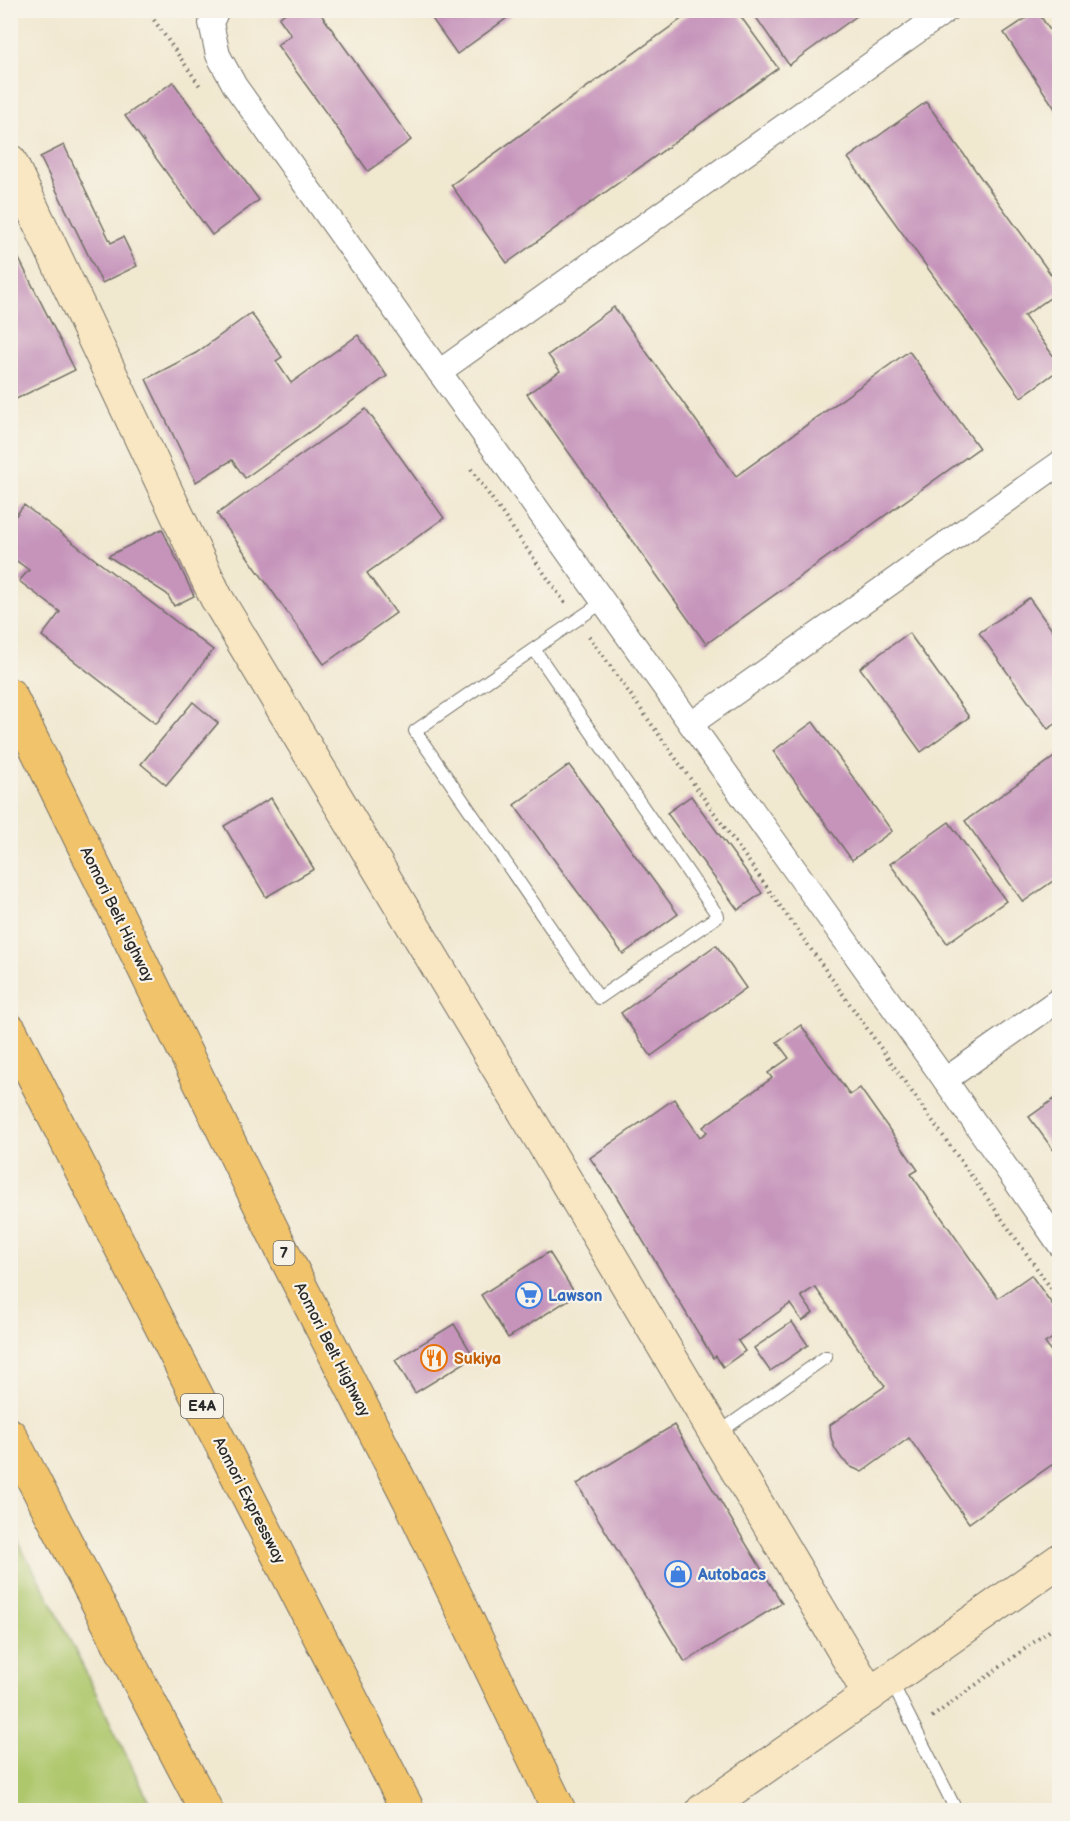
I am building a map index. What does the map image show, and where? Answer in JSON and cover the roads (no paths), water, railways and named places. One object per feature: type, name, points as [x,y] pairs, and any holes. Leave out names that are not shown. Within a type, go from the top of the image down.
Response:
[{"type":"highway","name":"Aomori Belt Highway","points":[[10,695],[279,1243],[409,1499],[559,1810]]},
{"type":"highway","name":"Aomori Expressway","points":[[10,1029],[401,1796]]},
{"type":"highway","points":[[10,1435],[206,1810]]},
{"type":"street","points":[[217,10],[211,24],[218,55],[235,86],[945,1080],[1059,1245]]},
{"type":"street","points":[[439,372],[947,10]]},
{"type":"street","points":[[10,161],[216,597],[716,1435],[880,1688]]},
{"type":"street","points":[[691,724],[1059,463]]},
{"type":"street","points":[[945,1080],[1059,999]]},
{"type":"street","points":[[703,1810],[880,1688],[1059,1560]]},
{"type":"lane","points":[[534,649],[718,916],[599,998],[415,731],[534,649],[603,602]]},
{"type":"lane","points":[[716,1435],[826,1357]]},
{"type":"lane","points":[[880,1688],[915,1730],[956,1810]]},
{"type":"place","name":"Lawson","points":[[529,1295]]},
{"type":"place","name":"Sukiya","points":[[434,1358]]},
{"type":"place","name":"Autobacs","points":[[678,1574]]}]
